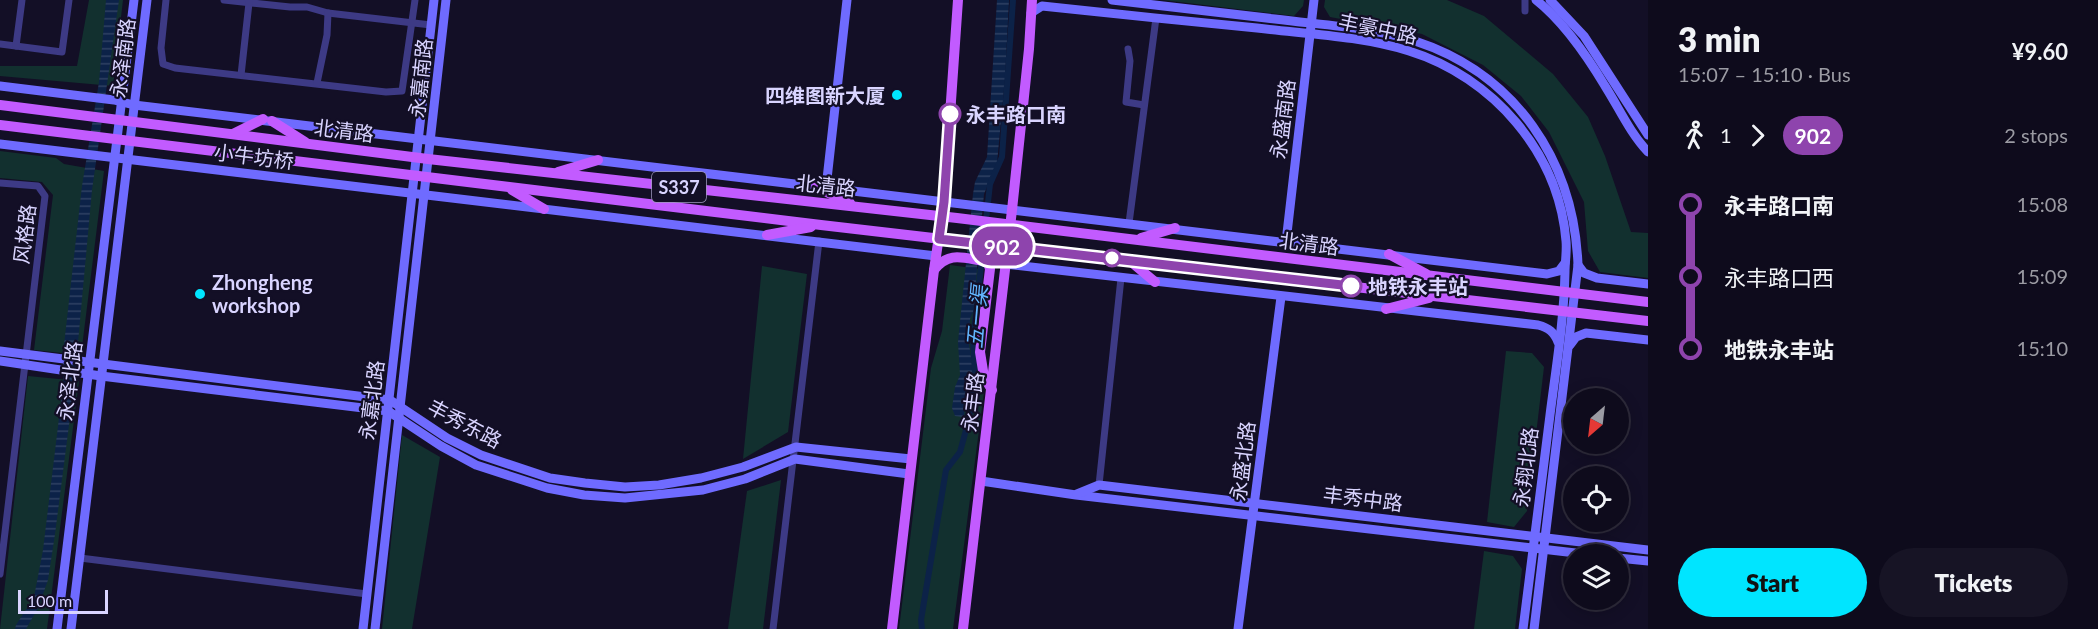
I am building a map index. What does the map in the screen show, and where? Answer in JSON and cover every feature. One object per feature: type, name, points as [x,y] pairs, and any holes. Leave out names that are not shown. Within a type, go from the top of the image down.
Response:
[{"type":"main road","points":[[892,629],[909,474],[944,202],[958,0]]},
{"type":"main road","name":"永丰路","points":[[963,629],[1012,210],[1032,0]]},
{"type":"main road","name":"北清路","points":[[0,105],[416,158],[1010,224],[1648,302]]},
{"type":"main road","points":[[233,134],[268,120],[308,144]]},
{"type":"main road","name":"北清路","points":[[0,124],[821,225],[1648,321]]},
{"type":"main road","points":[[553,173],[598,160]]},
{"type":"main road","points":[[507,187],[544,209]]},
{"type":"main road","points":[[821,188],[859,207]]},
{"type":"main road","points":[[767,235],[821,225]]},
{"type":"main road","points":[[1133,240],[1175,228]]},
{"type":"main road","points":[[1389,254],[1432,276]]},
{"type":"main road","points":[[934,270],[940,261],[953,257],[984,261],[990,269],[980,352],[984,377],[992,390]]},
{"type":"main road","points":[[1128,260],[1155,282]]},
{"type":"main road","points":[[1386,309],[1436,296]]},
{"type":"street","points":[[16,46],[22,0]]},
{"type":"street","points":[[0,44],[62,52],[69,0]]},
{"type":"street","name":"永泽南路","points":[[113,138],[134,0]]},
{"type":"street","name":"永泽南路","points":[[130,140],[147,0]]},
{"type":"street","points":[[166,0],[161,48],[163,64],[175,68],[386,92],[402,91],[415,0]]},
{"type":"street","points":[[224,0],[249,3],[272,2],[290,7],[310,3],[328,13],[431,25]]},
{"type":"street","name":"永嘉南路","points":[[414,175],[434,0]]},
{"type":"street","name":"永嘉南路","points":[[427,177],[446,0]]},
{"type":"street","points":[[821,188],[847,0]]},
{"type":"street","name":"丰豪中路","points":[[1112,0],[1311,29],[1409,51],[1451,69],[1489,94],[1524,131],[1540,154],[1559,203],[1564,225],[1565,263],[1570,293]]},
{"type":"street","name":"永盛南路","points":[[1286,242],[1314,0]]},
{"type":"street","points":[[1525,0],[1526,11]]},
{"type":"street","points":[[1536,0],[1574,40],[1648,152]]},
{"type":"street","points":[[1550,0],[1584,36],[1648,135]]},
{"type":"street","points":[[240,75],[249,3]]},
{"type":"street","name":"丰豪中路","points":[[1031,13],[1042,6],[1156,18],[1384,34],[1435,49],[1470,68],[1504,93],[1530,121],[1557,166],[1574,220],[1577,238],[1578,265],[1570,293]]},
{"type":"street","points":[[317,83],[327,35],[328,13]]},
{"type":"street","points":[[1129,223],[1156,18]]},
{"type":"street","points":[[1128,49],[1130,61],[1126,102],[1144,105]]},
{"type":"street","name":"北清路","points":[[0,86],[134,105],[1547,274],[1559,271],[1565,263]]},
{"type":"street","name":"永泽北路","points":[[57,629],[84,362],[113,138]]},
{"type":"street","name":"永泽北路","points":[[71,629],[130,140]]},
{"type":"street","name":"小牛坊桥","points":[[0,144],[425,194]]},
{"type":"street","name":"永嘉北路","points":[[363,629],[414,175]]},
{"type":"street","name":"永嘉北路","points":[[375,629],[427,177]]},
{"type":"street","name":"风格路","points":[[0,183],[38,186],[45,196],[0,574]]},
{"type":"street","points":[[425,194],[936,256]]},
{"type":"street","points":[[773,629],[819,242]]},
{"type":"street","points":[[1005,264],[1538,326],[1547,328],[1564,346],[1586,333],[1648,340]]},
{"type":"street","points":[[1578,265],[1584,273],[1597,278],[1648,284]]},
{"type":"street","points":[[1076,495],[1099,485],[1121,278]]},
{"type":"street","name":"永翔北路","points":[[1523,629],[1538,549],[1545,537],[1570,293]]},
{"type":"street","name":"永盛北路","points":[[1238,629],[1281,297]]},
{"type":"street","name":"永翔北路","points":[[1534,629],[1538,549],[1535,535],[1564,346]]},
{"type":"street","name":"丰秀东路","points":[[0,351],[38,366],[101,376],[388,411],[441,446],[476,465],[547,488],[584,495],[625,498],[703,490],[745,479],[795,459],[909,474]]},
{"type":"street","name":"丰秀东路","points":[[0,361],[39,356],[390,400],[447,438],[481,455],[550,478],[585,483],[625,487],[659,485],[701,478],[743,467],[796,447],[911,459]]},
{"type":"street","name":"丰秀中路","points":[[981,481],[1076,495],[1563,552]]},
{"type":"street","name":"丰秀中路","points":[[1099,485],[1648,550]]},
{"type":"street","points":[[80,558],[367,594]]},
{"type":"street","points":[[1629,559],[1648,561]]},
{"type":"green space","points":[[89,0],[123,0],[113,86],[0,76],[0,66],[77,66]]},
{"type":"green space","points":[[1163,0],[1304,0],[1303,6],[1294,16]]},
{"type":"green space","points":[[1325,0],[1447,0],[1484,16],[1553,74],[1588,117],[1605,156],[1631,232],[1648,233],[1648,278],[1600,272],[1588,251],[1584,202],[1549,132],[1521,96],[1483,65],[1422,34],[1330,17],[1324,7]]},
{"type":"green space","points":[[0,151],[56,158],[64,164],[104,171],[81,355],[34,350],[53,195],[42,182],[0,178]]},
{"type":"green space","points":[[950,265],[980,269],[976,375],[984,392],[953,629],[899,629],[931,368],[942,331]]},
{"type":"green space","points":[[762,266],[807,274],[788,432],[743,459]]},
{"type":"green space","points":[[1506,351],[1532,353],[1544,367],[1527,511],[1514,527],[1487,522]]},
{"type":"green space","points":[[28,376],[79,381],[47,629],[0,629]]},
{"type":"green space","points":[[402,435],[440,457],[412,629],[382,629]]},
{"type":"green space","points":[[781,480],[763,629],[728,629],[747,491]]},
{"type":"green space","points":[[1484,551],[1513,556],[1522,569],[1515,629],[1474,629]]},
{"type":"water","points":[[106,0],[119,0],[92,190],[74,386],[55,534],[48,580],[38,608],[26,629],[15,629],[34,597],[43,550],[63,385],[64,345],[82,186],[99,82]]},
{"type":"water","points":[[997,0],[1009,0],[1005,79],[997,163],[984,194],[975,307],[970,319],[969,344],[973,371],[966,389],[964,417],[955,416],[952,408],[955,387],[960,375],[958,342],[973,194],[975,182],[987,157]]},
{"type":"waterway","name":"五一渠","points":[[922,629],[921,620],[946,470],[960,452],[969,419],[975,373],[973,340],[990,184],[1002,157],[1013,0]]},
{"type":"bus line","name":"902","points":[[950,114],[939,239],[1351,286]]},
{"type":"place","name":"四维图新大厦","points":[[897,95]]},
{"type":"place","name":"永丰路口南","points":[[950,114]]},
{"type":"place","name":"地铁永丰站","points":[[1351,286]]},
{"type":"place","name":"Zhongheng workshop","points":[[200,294]]}]
